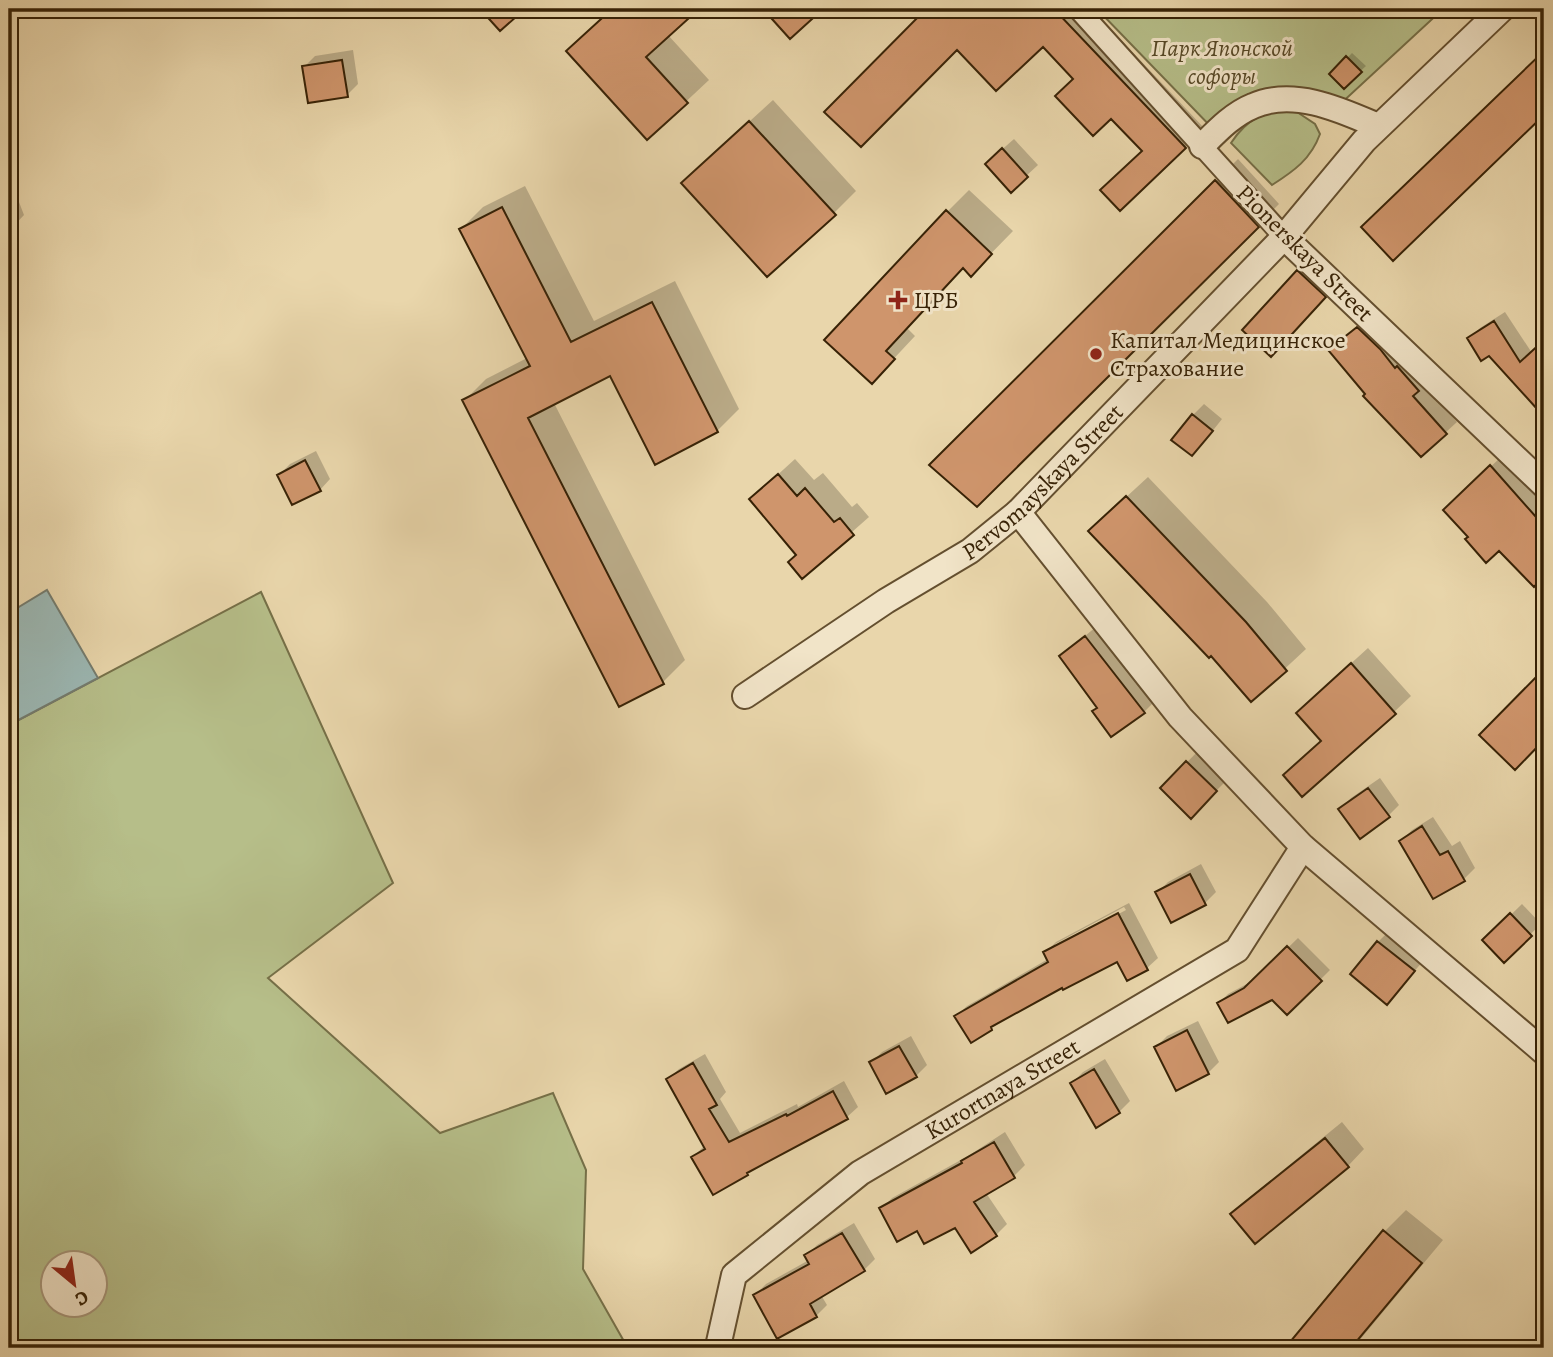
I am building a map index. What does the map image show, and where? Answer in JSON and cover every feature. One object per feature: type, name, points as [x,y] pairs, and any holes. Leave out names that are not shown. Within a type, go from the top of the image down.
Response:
[{"type":"street","name":"Pionerskaya Street","points":[[1078,9],[1284,237],[1544,485]]},
{"type":"street","name":"Pervomayskaya Street","points":[[745,696],[886,601],[970,551],[1018,512],[1284,237],[1378,126],[1503,9]]},
{"type":"street","points":[[1202,146],[1231,118],[1253,106],[1279,99],[1336,108],[1378,126]]},
{"type":"street","points":[[1018,512],[1180,717],[1303,847],[1544,1052]]},
{"type":"street","name":"Kurortnaya Street","points":[[719,1342],[734,1276],[860,1173],[1237,950],[1303,847]]},
{"type":"green space","name":"Парк Японской софоры","points":[[1097,9],[1443,9],[1336,108],[1279,99],[1216,132]]},
{"type":"green space","points":[[1294,110],[1315,124],[1320,134],[1312,151],[1301,164],[1272,185],[1231,143],[1244,127],[1265,114]]},
{"type":"green space","points":[[261,592],[393,883],[268,978],[440,1133],[553,1093],[586,1170],[583,1269],[625,1343],[649,1348],[9,1348],[9,725]]},
{"type":"water","points":[[47,590],[98,678],[9,725],[9,613]]},
{"type":"building","points":[[480,9],[525,9],[500,31]]},
{"type":"building","points":[[612,9],[699,9],[646,57],[688,103],[647,140],[566,51]]},
{"type":"building","points":[[763,9],[823,9],[790,39]]},
{"type":"building","points":[[926,9],[1054,9],[1186,148],[1120,211],[1100,190],[1142,151],[1111,119],[1093,136],[1055,96],[1073,79],[1043,47],[996,91],[957,50],[861,147],[824,112]]},
{"type":"building","points":[[1544,51],[1544,115],[1393,261],[1361,227]]},
{"type":"building","points":[[1346,56],[1362,72],[1344,89],[1329,74]]},
{"type":"building","points":[[342,60],[348,97],[308,103],[302,66]]},
{"type":"building","points":[[749,121],[836,215],[767,277],[681,183]]},
{"type":"building","points":[[1002,148],[1028,177],[1011,193],[985,164]]},
{"type":"building","points":[[1215,180],[1259,227],[977,507],[929,465]]},
{"type":"building","points":[[502,207],[571,342],[652,302],[718,432],[655,465],[610,376],[528,418],[664,684],[619,707],[462,400],[530,366],[459,229]]},
{"type":"building","points":[[946,210],[992,254],[971,277],[963,268],[886,351],[895,359],[872,384],[824,340]]},
{"type":"building","points":[[1297,270],[1326,297],[1271,357],[1242,330]]},
{"type":"building","points":[[1494,321],[1520,362],[1544,340],[1544,381],[1537,388],[1544,399],[1544,405],[1538,410],[1489,356],[1481,361],[1467,338]]},
{"type":"building","points":[[1357,327],[1419,391],[1413,396],[1447,434],[1421,457],[1363,396],[1365,394],[1328,350]]},
{"type":"building","points":[[1192,414],[1213,431],[1192,456],[1171,440]]},
{"type":"building","points":[[305,460],[321,491],[292,505],[277,475]]},
{"type":"building","points":[[1490,465],[1544,526],[1544,576],[1534,587],[1499,551],[1486,563],[1465,539],[1468,537],[1443,510]]},
{"type":"building","points":[[778,474],[797,496],[805,488],[834,522],[840,518],[854,535],[802,579],[788,562],[796,555],[749,499]]},
{"type":"building","points":[[1126,496],[1246,622],[1287,671],[1251,702],[1211,656],[1209,658],[1088,531]]},
{"type":"building","points":[[1085,636],[1145,713],[1111,737],[1092,711],[1097,708],[1059,656]]},
{"type":"building","points":[[1351,663],[1396,714],[1302,797],[1283,775],[1321,741],[1296,713]]},
{"type":"building","points":[[1544,669],[1544,740],[1515,770],[1479,735]]},
{"type":"building","points":[[1186,761],[1217,791],[1191,819],[1160,788]]},
{"type":"building","points":[[1368,788],[1390,817],[1360,839],[1338,809]]},
{"type":"building","points":[[1422,826],[1440,855],[1448,851],[1465,881],[1433,899],[1399,841]]},
{"type":"building","points":[[1190,874],[1206,905],[1171,923],[1155,892]]},
{"type":"building","points":[[1118,913],[1148,970],[1127,981],[1117,962],[1063,990],[1062,988],[991,1027],[992,1030],[971,1043],[954,1016],[1048,962],[1043,952]]},
{"type":"building","points":[[1510,913],[1532,936],[1504,963],[1482,940]]},
{"type":"building","points":[[1377,941],[1415,971],[1387,1005],[1350,974]]},
{"type":"building","points":[[1287,946],[1322,981],[1287,1015],[1272,1000],[1228,1023],[1217,1003],[1244,988]]},
{"type":"building","points":[[1187,1030],[1209,1074],[1176,1091],[1154,1047]]},
{"type":"building","points":[[899,1046],[917,1077],[886,1094],[869,1062]]},
{"type":"building","points":[[693,1063],[717,1105],[709,1109],[729,1142],[786,1114],[787,1116],[833,1091],[848,1119],[747,1173],[748,1175],[713,1195],[691,1157],[705,1149],[666,1079]]},
{"type":"building","points":[[1094,1069],[1120,1113],[1096,1128],[1070,1083]]},
{"type":"building","points":[[1325,1138],[1349,1167],[1255,1244],[1230,1214]]},
{"type":"building","points":[[994,1142],[1015,1178],[974,1202],[997,1236],[971,1253],[955,1228],[924,1244],[917,1231],[897,1242],[879,1208],[962,1163],[961,1161]]},
{"type":"building","points":[[1383,1230],[1422,1263],[1351,1348],[1285,1348]]},
{"type":"building","points":[[842,1233],[865,1271],[810,1304],[817,1317],[777,1339],[753,1295],[809,1264],[804,1255]]},
{"type":"place","name":"ЦРБ","points":[[898,300]]},
{"type":"place","name":"Капитал Медицинское Страхование","points":[[1096,354]]}]
